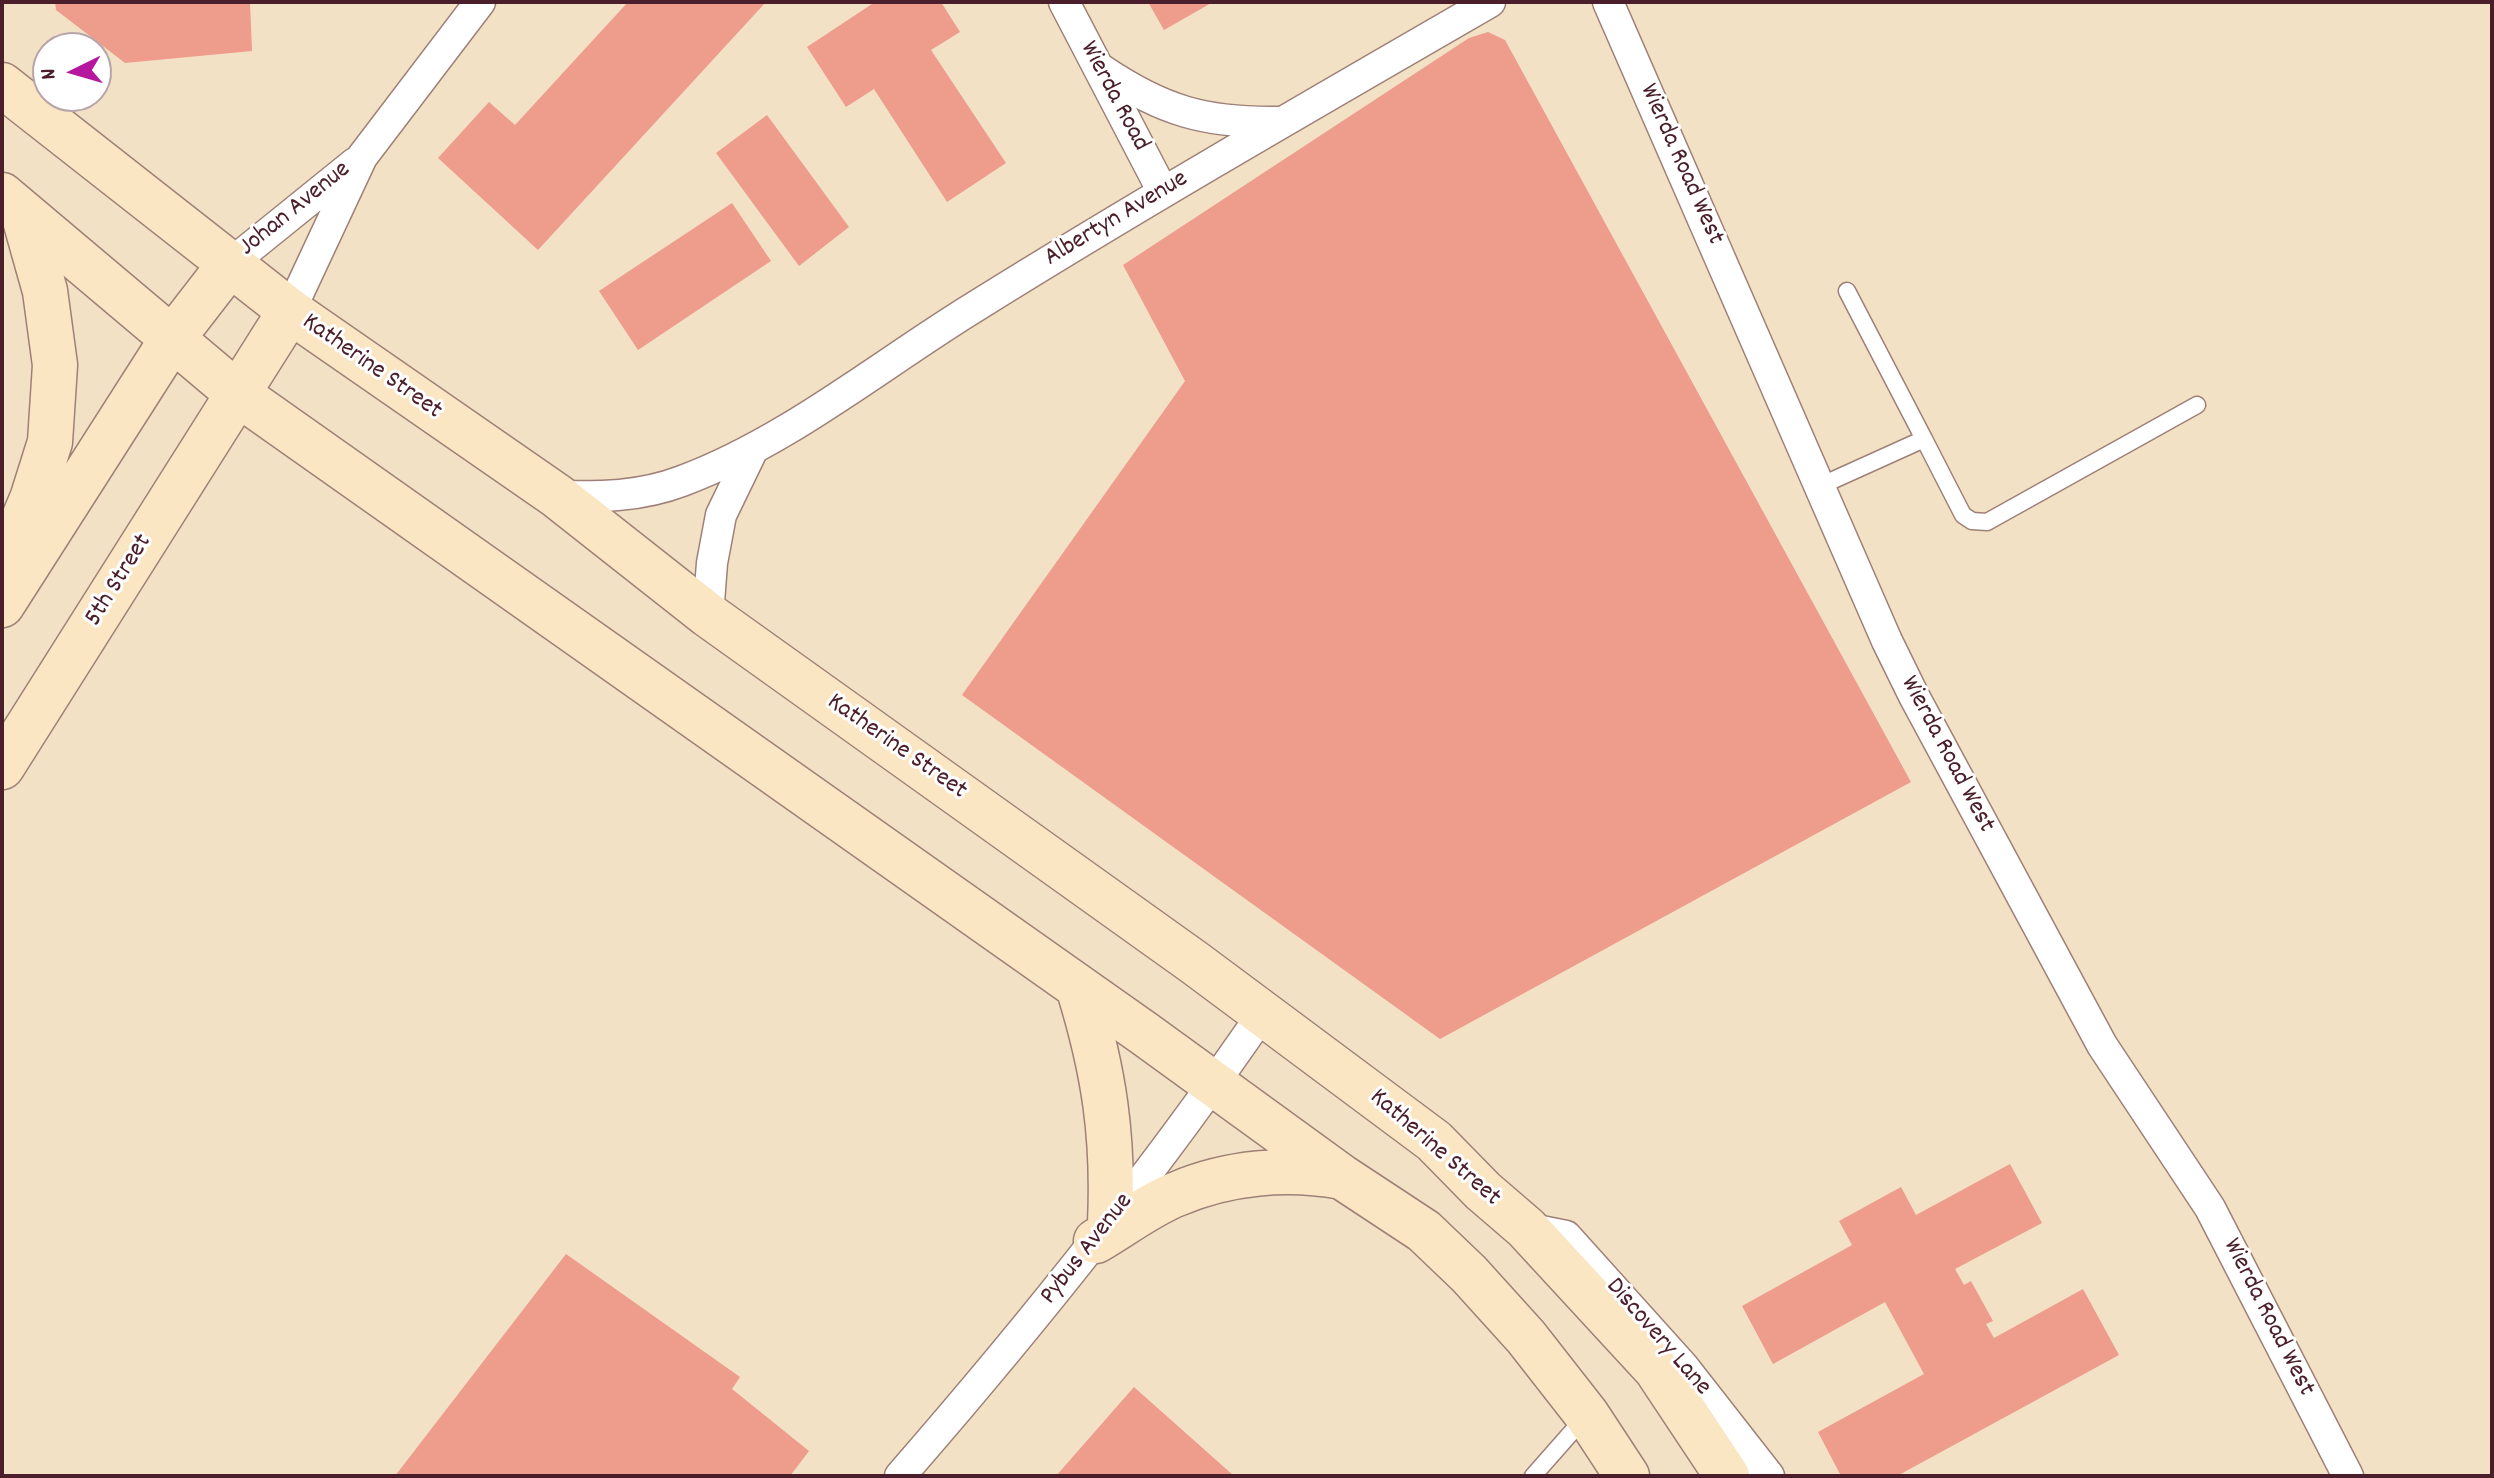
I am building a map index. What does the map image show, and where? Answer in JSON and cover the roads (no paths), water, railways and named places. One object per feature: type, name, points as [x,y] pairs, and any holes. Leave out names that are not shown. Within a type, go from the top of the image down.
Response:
[{"type":"main road","name":"Katherine Street","points":[[2,85],[290,311],[557,496],[708,615],[1263,1013],[1434,1141],[1483,1191],[1526,1228],[1656,1369],[1727,1476]]},
{"type":"main road","points":[[13,204],[238,394],[1342,1177],[1424,1231],[1469,1274],[1526,1337],[1587,1415],[1627,1476]]},
{"type":"main road","points":[[2,569],[32,499],[50,442],[55,365],[45,291],[13,204]]},
{"type":"main road","points":[[2,605],[172,339],[230,264]]},
{"type":"main road","name":"5th Street","points":[[2,767],[290,311]]},
{"type":"main road","points":[[1079,990],[1097,1049],[1105,1090],[1113,1173],[1103,1232]]},
{"type":"main road","points":[[1103,1232],[1176,1194],[1224,1179],[1264,1172],[1317,1172],[1342,1177]]},
{"type":"street","name":"Johan Avenue","points":[[290,311],[362,157],[480,2]]},
{"type":"street","name":"Wierda Road","points":[[1064,2],[1163,192]]},
{"type":"street","name":"Albertyn Avenue","points":[[557,496],[643,494],[752,451],[972,309],[1163,192],[1490,2]]},
{"type":"street","name":"Wierda Road West","points":[[1608,2],[1887,641],[1914,696],[2102,1045],[2210,1208],[2348,1476]]},
{"type":"street","points":[[1097,67],[1166,107],[1234,123],[1282,122]]},
{"type":"street","name":"Johan Avenue","points":[[230,264],[362,157]]},
{"type":"street","points":[[708,615],[712,563],[721,515],[752,451]]},
{"type":"street","name":"Pybus Avenue","points":[[900,1476],[982,1382],[1103,1232],[1214,1085],[1263,1013]]},
{"type":"street","name":"Discovery Lane","points":[[1526,1228],[1566,1236],[1683,1366],[1769,1476]]},
{"type":"lane","points":[[1847,291],[1963,515],[1972,521],[1987,522],[2197,405]]},
{"type":"lane","points":[[1820,486],[1924,439]]},
{"type":"lane","points":[[1533,1476],[1587,1415]]}]
